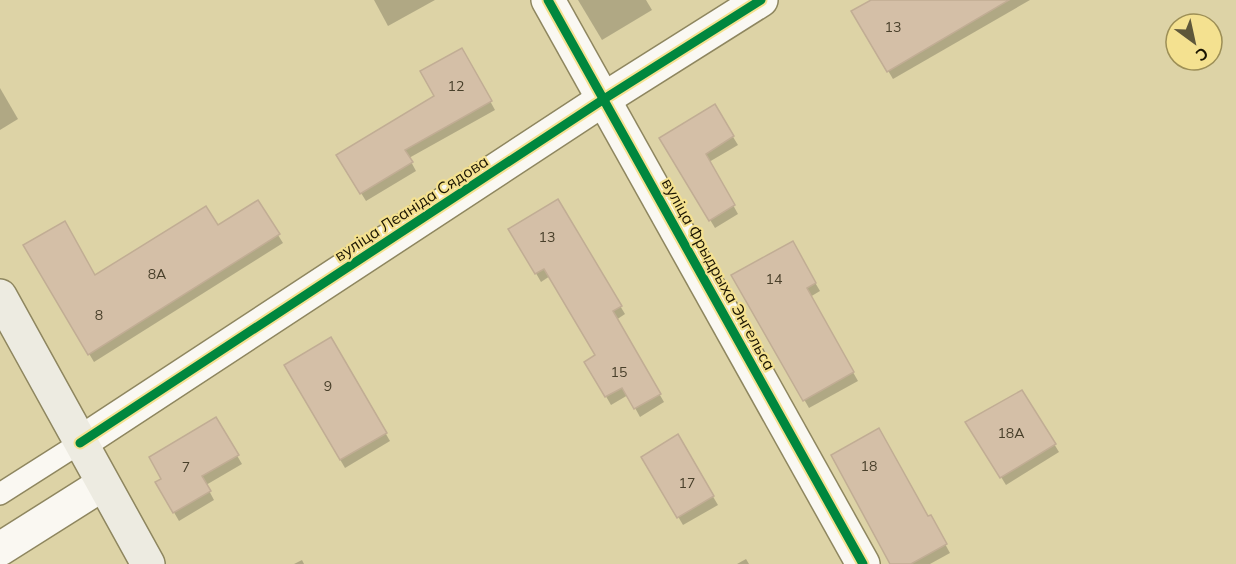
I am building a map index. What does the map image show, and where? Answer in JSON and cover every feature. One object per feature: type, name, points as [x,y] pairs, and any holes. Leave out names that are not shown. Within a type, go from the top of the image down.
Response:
[{"type":"main road","points":[[0,296],[148,564]]},
{"type":"street","name":"вуліца Фрыдрыха Энгельса","points":[[548,0],[863,564]]},
{"type":"street","name":"вуліца Леаніда Сядова","points":[[80,443],[604,99],[761,0]]},
{"type":"street","points":[[0,549],[103,484]]},
{"type":"lane","points":[[0,494],[80,443]]},
{"type":"building","points":[[871,0],[1009,0],[887,72],[851,11]]},
{"type":"building","points":[[462,48],[492,101],[405,150],[413,162],[360,194],[336,155],[434,96],[420,71]]},
{"type":"building","points":[[715,104],[734,136],[706,154],[735,205],[709,221],[659,138]]},
{"type":"building","points":[[558,199],[622,306],[613,311],[661,394],[634,409],[622,388],[605,397],[584,362],[595,355],[544,269],[535,274],[508,229]]},
{"type":"building","points":[[258,200],[280,234],[88,355],[23,245],[65,221],[95,275],[206,206],[218,225]]},
{"type":"building","points":[[793,241],[816,283],[807,288],[854,372],[803,401],[731,275]]},
{"type":"building","points":[[331,337],[387,433],[340,460],[284,365]]},
{"type":"building","points":[[1022,390],[1056,444],[1000,478],[965,422]]},
{"type":"building","points":[[216,417],[239,455],[202,476],[211,491],[173,513],[155,482],[161,479],[149,457]]},
{"type":"building","points":[[879,428],[928,516],[931,515],[947,544],[911,564],[890,564],[831,455]]},
{"type":"building","points":[[678,434],[714,496],[677,518],[641,457]]},
{"type":"cycle path","points":[[548,0],[863,564]]},
{"type":"cycle path","points":[[80,443],[604,99],[761,0]]}]
